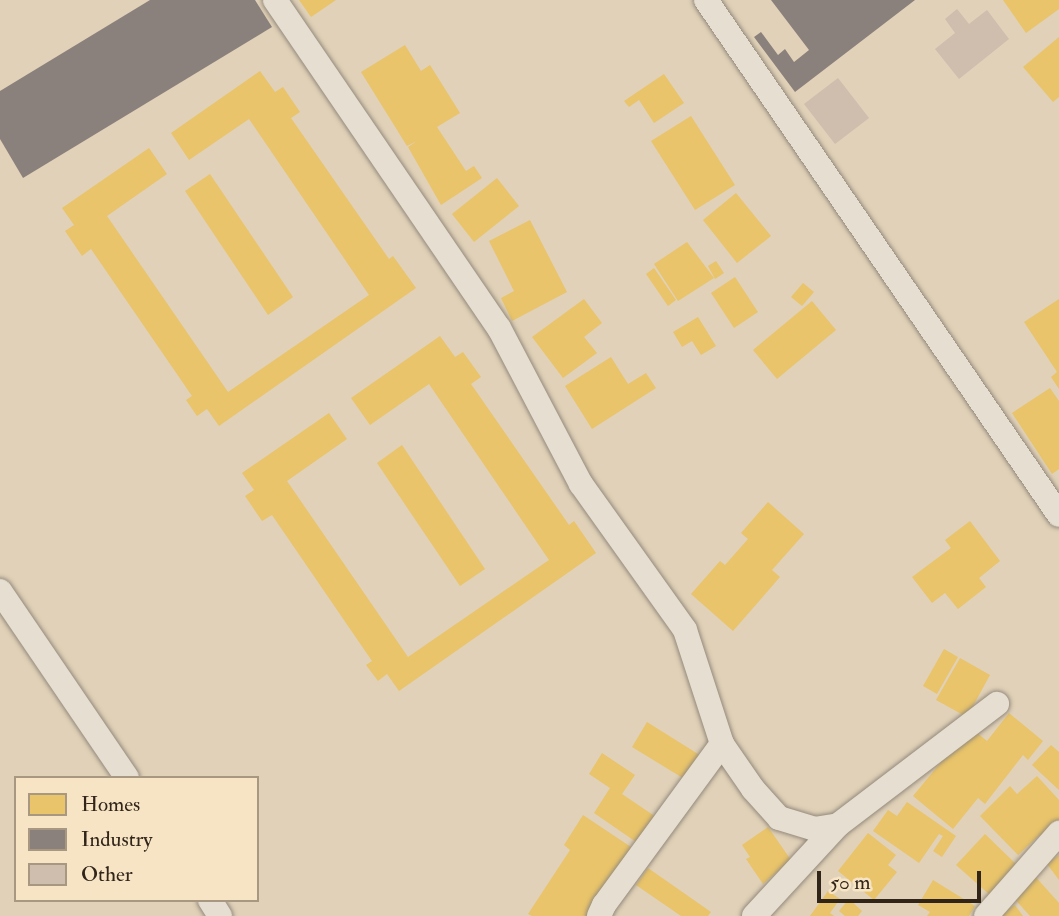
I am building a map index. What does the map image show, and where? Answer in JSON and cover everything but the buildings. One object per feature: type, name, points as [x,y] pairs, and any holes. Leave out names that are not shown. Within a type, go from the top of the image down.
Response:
[{"type":"street","points":[[275,0],[499,328],[581,484],[685,630],[722,744],[753,789],[779,818],[814,829],[838,825]]},
{"type":"street","points":[[706,0],[1059,515]]},
{"type":"street","points":[[0,591],[126,776]]},
{"type":"street","points":[[754,916],[838,825],[997,704]]},
{"type":"street","points":[[599,916],[604,905],[722,744]]},
{"type":"street","points":[[986,916],[1059,834]]}]
